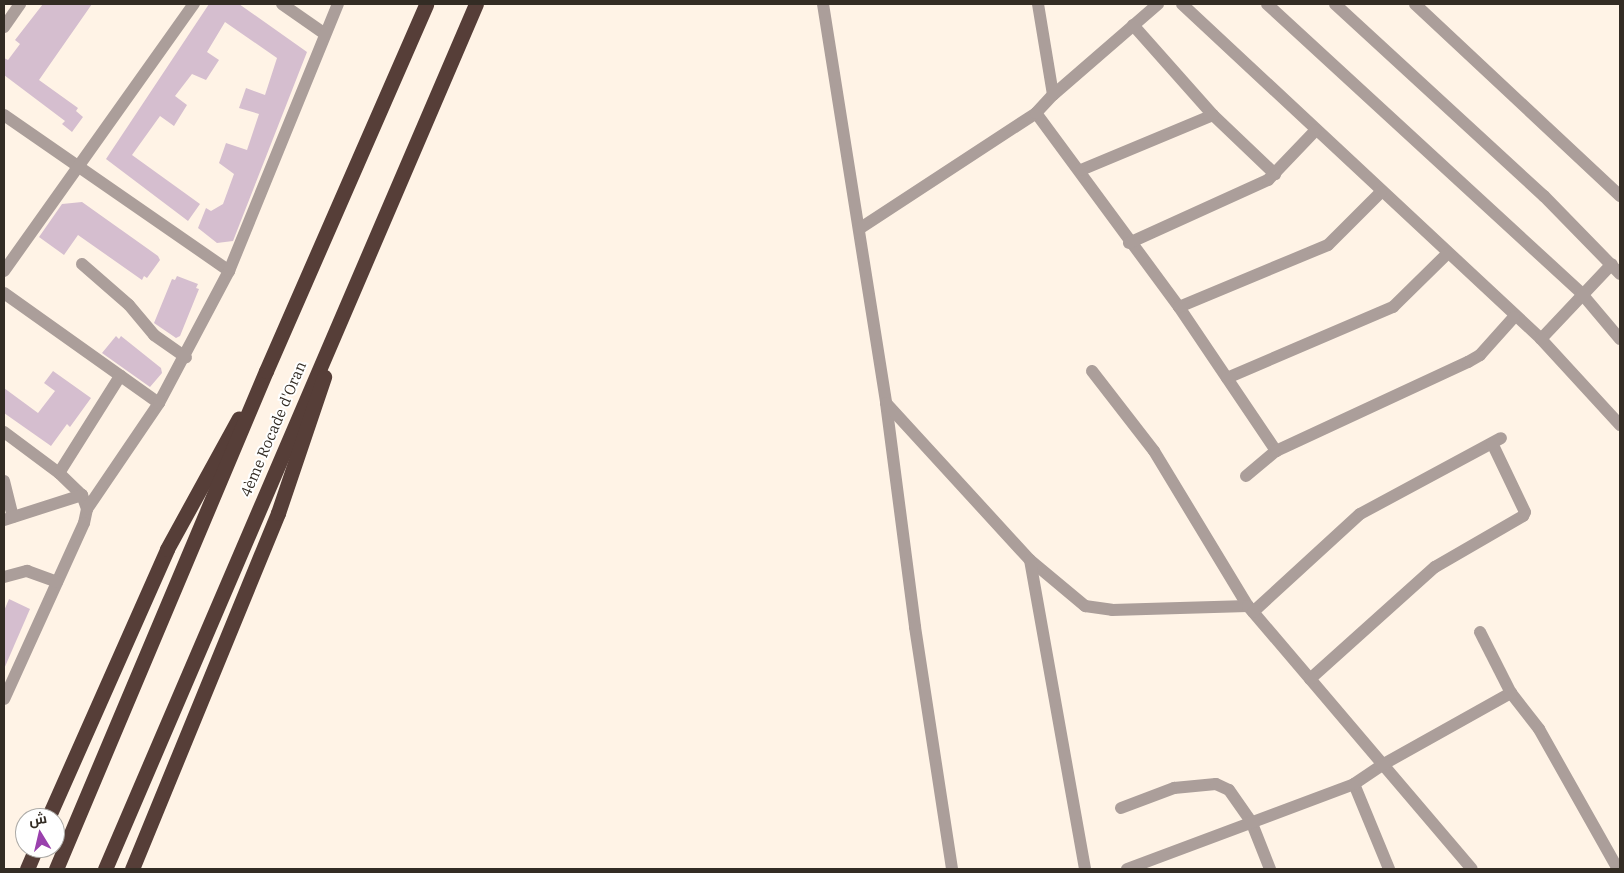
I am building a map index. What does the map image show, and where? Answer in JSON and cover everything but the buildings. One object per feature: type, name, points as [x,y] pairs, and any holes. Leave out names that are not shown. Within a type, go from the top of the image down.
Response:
[{"type":"highway","name":"4ème Rocade d'Oran","points":[[56,869],[266,371],[426,4]]},
{"type":"highway","name":"4ème Rocade d'Oran","points":[[105,869],[346,302],[476,4]]},
{"type":"highway","points":[[133,869],[278,513],[319,397],[346,302]]},
{"type":"highway","points":[[52,808],[168,549],[194,496],[266,371]]},
{"type":"street","points":[[4,26],[20,4]]},
{"type":"street","points":[[6,264],[78,167],[194,4]]},
{"type":"street","points":[[282,4],[325,34]]},
{"type":"street","points":[[4,699],[88,509],[159,404],[186,358],[229,271],[338,4]]},
{"type":"street","points":[[823,4],[886,403],[952,869]]},
{"type":"street","points":[[1038,4],[1053,95]]},
{"type":"street","points":[[860,229],[1036,113],[1053,95],[1158,4]]},
{"type":"street","points":[[1182,4],[1514,317],[1541,340],[1620,425]]},
{"type":"street","points":[[1267,4],[1582,294],[1620,339]]},
{"type":"street","points":[[1335,4],[1544,196],[1616,269],[1582,294],[1541,340]]},
{"type":"street","points":[[1415,4],[1620,196]]},
{"type":"street","points":[[1133,25],[1213,115],[1275,174]]},
{"type":"street","points":[[1036,113],[1081,170],[1129,243],[1179,308],[1276,451]]},
{"type":"street","points":[[4,115],[229,271]]},
{"type":"street","points":[[1081,170],[1213,115]]},
{"type":"street","points":[[1129,243],[1268,180],[1316,130]]},
{"type":"street","points":[[1179,308],[1328,245],[1381,192]]},
{"type":"street","points":[[1227,378],[1393,307],[1447,254]]},
{"type":"street","points":[[82,264],[129,305],[154,335],[186,358]]},
{"type":"street","points":[[4,293],[159,404]]},
{"type":"street","points":[[1246,476],[1276,451],[1468,362],[1480,354],[1514,317]]},
{"type":"street","points":[[1092,370],[1154,451],[1250,609],[1472,869]]},
{"type":"street","points":[[59,473],[120,376]]},
{"type":"street","points":[[886,403],[1030,560],[1085,606],[1112,610],[1250,609],[1360,514],[1496,440],[1525,512],[1523,516],[1435,567],[1310,679]]},
{"type":"street","points":[[4,432],[59,473],[82,495],[88,509]]},
{"type":"street","points":[[4,480],[9,518],[82,495]]},
{"type":"street","points":[[1030,560],[1085,869]]},
{"type":"street","points":[[4,577],[28,571],[57,582]]},
{"type":"street","points":[[1480,632],[1511,693],[1539,729],[1618,869]]},
{"type":"street","points":[[1127,869],[1354,784],[1382,765],[1511,693]]},
{"type":"street","points":[[1121,808],[1174,788],[1216,784],[1229,790],[1251,821],[1270,869]]},
{"type":"street","points":[[1354,784],[1390,869]]}]
